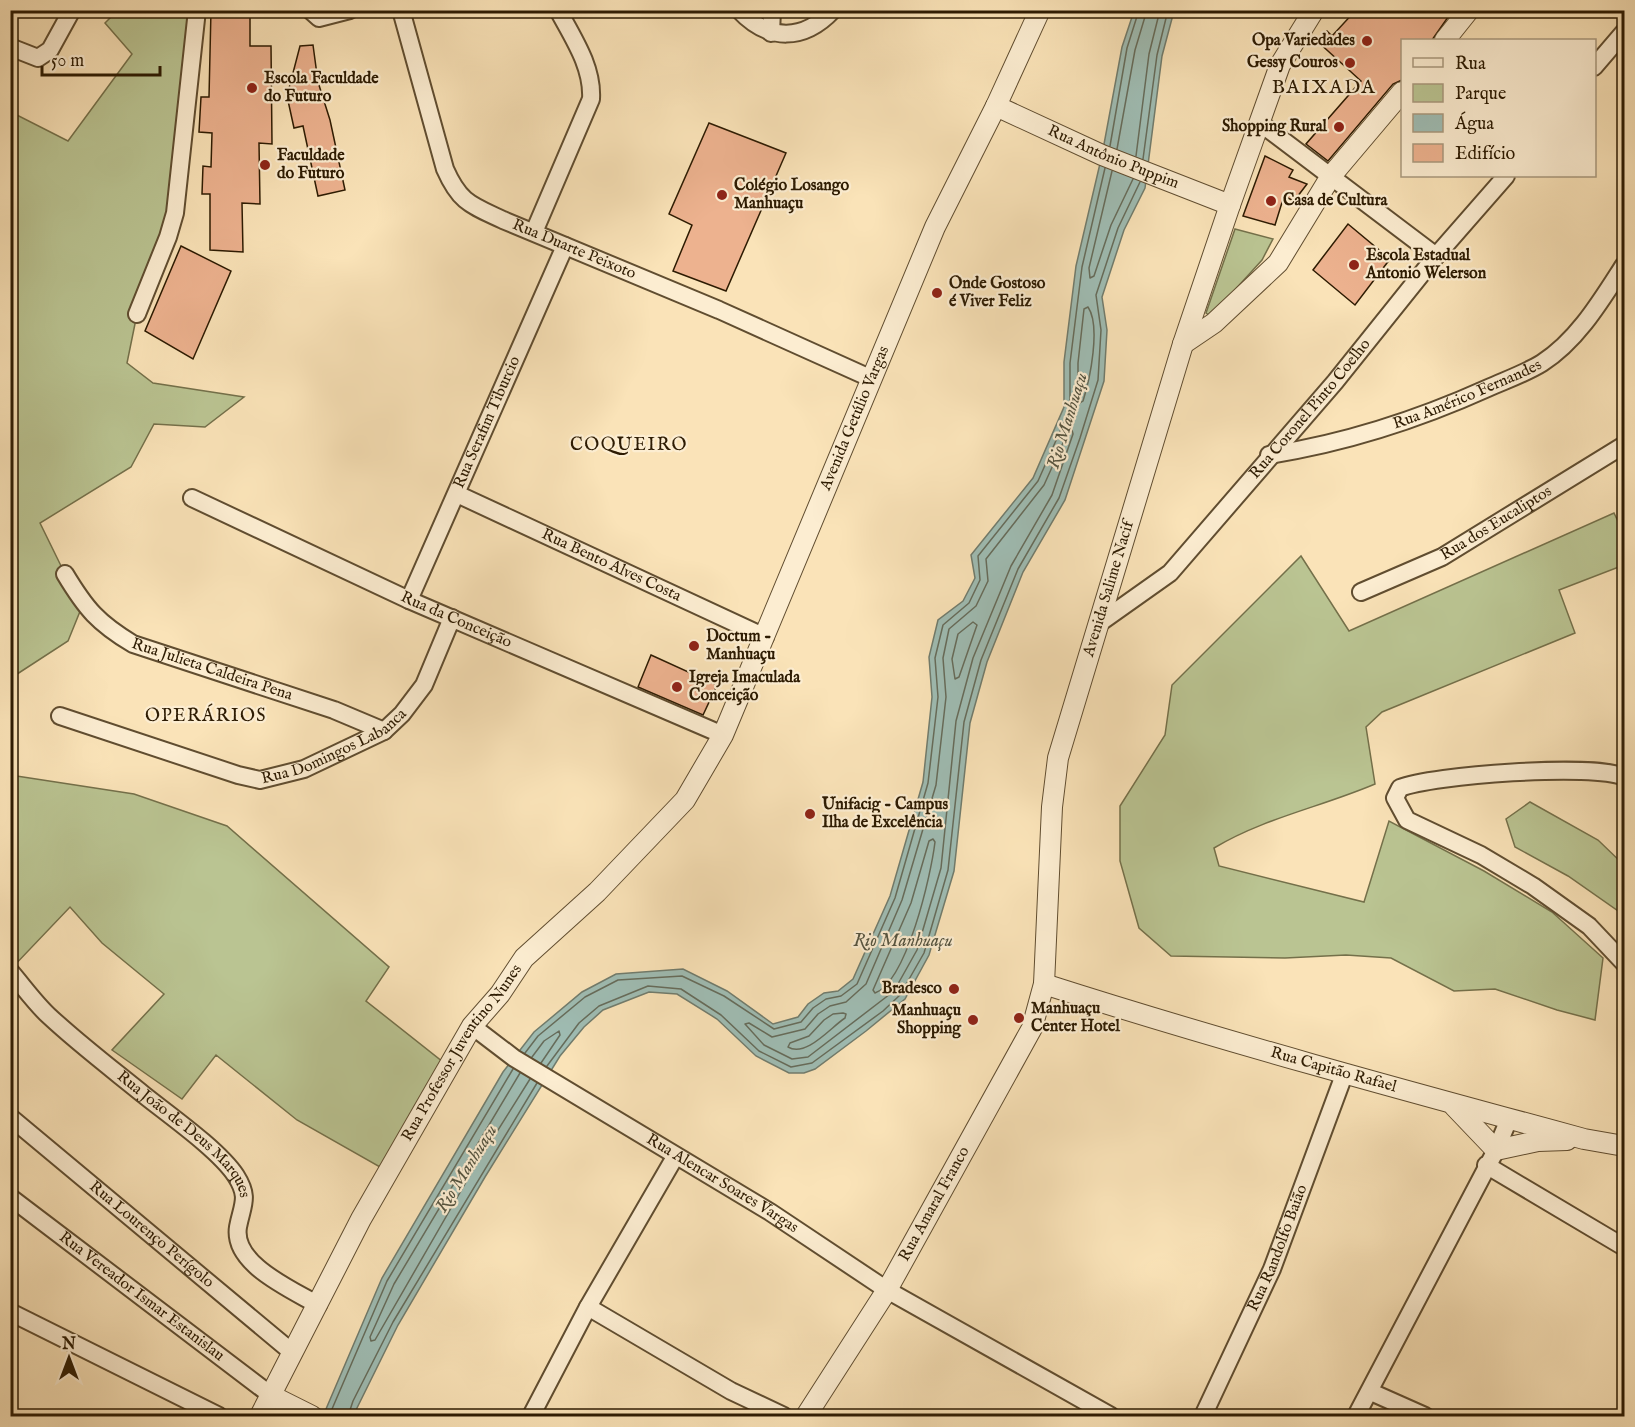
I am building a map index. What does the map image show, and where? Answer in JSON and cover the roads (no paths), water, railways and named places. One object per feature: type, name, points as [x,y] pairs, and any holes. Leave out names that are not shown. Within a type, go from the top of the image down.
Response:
[{"type":"street","points":[[10,47],[38,58],[50,50],[72,10]]},
{"type":"street","points":[[137,314],[168,237],[175,213],[197,10]]},
{"type":"street","points":[[310,10],[319,18],[350,10]]},
{"type":"street","name":"Rua Duarte Peixoto","points":[[401,10],[445,169],[456,193],[473,206],[870,378]]},
{"type":"street","points":[[534,232],[591,99],[592,83],[586,66],[558,10]]},
{"type":"street","points":[[739,10],[754,24],[771,33],[797,33],[819,25],[833,10]]},
{"type":"street","points":[[771,33],[772,10]]},
{"type":"street","name":"Avenida Getúlio Vargas","points":[[723,735],[870,378],[935,227],[996,106],[1040,10]]},
{"type":"street","points":[[1314,10],[1280,65],[1260,123],[1436,256]]},
{"type":"street","points":[[1446,39],[1469,10]]},
{"type":"street","points":[[1596,66],[1624,32]]},
{"type":"street","points":[[1183,344],[1214,323],[1278,263],[1331,176],[1401,93]]},
{"type":"street","name":"Rua Antônio Puppim","points":[[996,106],[1161,180],[1230,205]]},
{"type":"street","name":"Avenida Salime Nacif","points":[[1044,984],[1052,807],[1058,758],[1183,344],[1260,123]]},
{"type":"street","name":"Rua Coronel Pinto Coelho","points":[[1098,624],[1170,573],[1269,455],[1369,342],[1436,256],[1505,177]]},
{"type":"street","name":"Rua Serafim Tiburcio","points":[[409,600],[565,246]]},
{"type":"street","name":"Rua Américo Fernandes","points":[[1269,455],[1323,447],[1375,433],[1459,401],[1543,362],[1566,343],[1589,316],[1624,265]]},
{"type":"street","name":"Rua dos Eucaliptos","points":[[1361,592],[1442,557],[1624,445]]},
{"type":"street","name":"Rua Bento Alves Costa","points":[[457,494],[765,637]]},
{"type":"street","name":"Rua da Conceição","points":[[192,498],[409,600],[723,735]]},
{"type":"street","name":"Rua Julieta Caldeira Pena","points":[[65,574],[83,604],[105,627],[133,644],[334,710],[384,731]]},
{"type":"street","name":"Rua Domingos Labanca","points":[[60,716],[207,765],[260,780],[304,769],[384,731],[402,714],[424,685],[452,618]]},
{"type":"street","name":"Rua Professor Juventino Nunes","points":[[260,1416],[360,1219],[472,1026],[500,994],[524,958],[597,892],[685,800],[723,735]]},
{"type":"street","points":[[1624,777],[1544,770],[1476,775],[1414,782],[1400,788],[1395,798],[1407,820],[1480,855],[1533,886],[1589,926],[1624,963]]},
{"type":"street","name":"Rua João de Deus Marques","points":[[10,971],[48,1015],[170,1116],[235,1174],[243,1188],[246,1204],[238,1228],[238,1244],[243,1255],[318,1305]]},
{"type":"street","name":"Rua Capitão Rafael","points":[[1044,984],[1175,1026],[1344,1075],[1584,1139],[1624,1146]]},
{"type":"street","name":"Rua Amaral Franco","points":[[806,1416],[886,1290],[1019,1054],[1032,1028],[1044,984]]},
{"type":"street","name":"Rua Alencar Soares Vargas","points":[[472,1026],[506,1053],[675,1157],[770,1212],[886,1290],[1089,1411],[1111,1416]]},
{"type":"street","name":"Rua Randolfo Baião","points":[[1203,1416],[1272,1269],[1344,1075]]},
{"type":"street","points":[[1452,1104],[1491,1157],[1624,1247]]},
{"type":"street","name":"Rua Lourenço Perígolo","points":[[10,1117],[293,1353]]},
{"type":"street","points":[[1356,1416],[1371,1392],[1509,1119]]},
{"type":"street","points":[[1491,1157],[1538,1141],[1584,1139]]},
{"type":"street","points":[[531,1416],[588,1307],[675,1157]]},
{"type":"street","name":"Rua Vereador Ismar Estanislau","points":[[10,1197],[272,1396]]},
{"type":"street","points":[[588,1307],[731,1391],[784,1416]]},
{"type":"street","points":[[10,1312],[219,1416]]},
{"type":"street","points":[[1371,1392],[1425,1416]]},
{"type":"street","points":[[272,1396],[312,1416]]},
{"type":"water","name":"Rio Manhuaçu","points":[[1134,11],[1174,11],[1162,56],[1145,188],[1124,230],[1102,297],[1107,330],[1104,381],[1065,500],[1023,572],[987,662],[970,723],[954,871],[929,955],[905,999],[815,1069],[804,1073],[789,1073],[756,1056],[717,1019],[677,994],[649,992],[603,1010],[584,1027],[560,1056],[485,1177],[398,1325],[353,1416],[323,1416],[382,1278],[503,1072],[534,1032],[582,992],[616,974],[683,969],[727,991],[773,1024],[798,1017],[808,1004],[824,993],[838,991],[853,979],[890,896],[923,782],[932,697],[929,657],[938,620],[963,601],[975,578],[971,555],[1033,478],[1064,407],[1064,362],[1076,266],[1102,155],[1122,47]]},
{"type":"place","name":"Opa Variedades","points":[[1367,41]]},
{"type":"place","name":"Gessy Couros","points":[[1350,63]]},
{"type":"place","name":"Escola Faculdade do Futuro","points":[[252,88]]},
{"type":"place","name":"Shopping Rural","points":[[1339,127]]},
{"type":"place","name":"Faculdade do Futuro","points":[[265,165]]},
{"type":"place","name":"Colégio Losango Manhuaçu","points":[[722,195]]},
{"type":"place","name":"Casa de Cultura","points":[[1271,201]]},
{"type":"place","name":"Escola Estadual Antonio Welerson","points":[[1354,265]]},
{"type":"place","name":"Onde Gostoso é Viver Feliz","points":[[937,293]]},
{"type":"place","name":"Doctum - Manhuaçu","points":[[694,646]]},
{"type":"place","name":"Igreja Imaculada Conceição","points":[[677,687]]},
{"type":"place","name":"Unifacig - Campus Ilha de Excelência","points":[[810,814]]},
{"type":"place","name":"Bradesco","points":[[954,989]]},
{"type":"place","name":"Manhuaçu Center Hotel","points":[[1019,1018]]},
{"type":"place","name":"Manhuaçu Shopping","points":[[973,1020]]},
{"type":"district","name":"BAIXADA","points":[[1324,87]]},
{"type":"district","name":"COQUEIRO","points":[[629,445]]},
{"type":"district","name":"OPERÁRIOS","points":[[206,716]]}]
